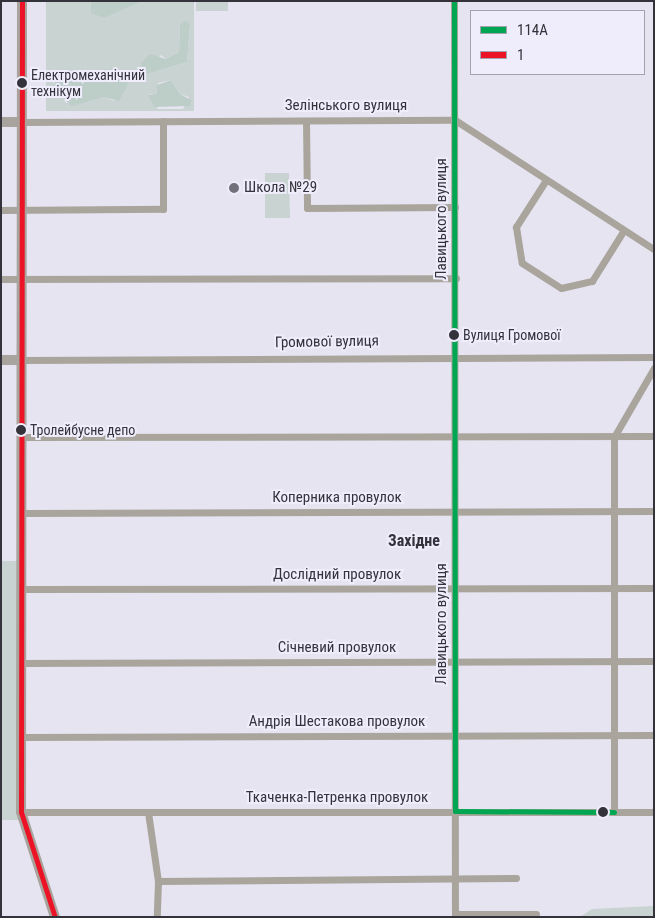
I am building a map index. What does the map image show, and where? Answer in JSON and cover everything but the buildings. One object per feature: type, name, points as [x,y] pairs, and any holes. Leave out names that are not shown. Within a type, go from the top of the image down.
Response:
[{"type":"street","points":[[22,1],[20,812],[55,917]]},
{"type":"street","name":"Лавицького вулиця","points":[[454,1],[456,278],[455,915]]},
{"type":"street","points":[[455,120],[654,249]]},
{"type":"street","name":"Зелінського вулиця","points":[[1,122],[455,120]]},
{"type":"street","points":[[1,210],[163,209],[163,121]]},
{"type":"street","points":[[306,121],[307,208],[455,208]]},
{"type":"street","points":[[546,180],[516,227],[522,263],[545,278],[561,288],[592,280],[624,230]]},
{"type":"street","points":[[1,279],[456,278]]},
{"type":"street","name":"Громової вулиця","points":[[1,360],[456,356],[654,357]]},
{"type":"street","points":[[614,812],[614,436],[654,368]]},
{"type":"street","points":[[21,437],[654,436]]},
{"type":"street","name":"Коперника провулок","points":[[21,513],[654,511]]},
{"type":"street","name":"Дослідний провулок","points":[[21,589],[654,588]]},
{"type":"street","name":"Січневий провулок","points":[[20,663],[654,661]]},
{"type":"street","name":"Андрія Шестакова провулок","points":[[20,737],[654,735]]},
{"type":"street","name":"Ткаченка-Петренка провулок","points":[[20,812],[654,812]]},
{"type":"street","points":[[148,812],[158,881],[157,917]]},
{"type":"street","points":[[158,881],[516,878]]},
{"type":"street","points":[[455,915],[536,914]]},
{"type":"shaded area","points":[[46,1],[91,1],[105,18],[143,1],[194,1],[194,111],[46,111]],"holes":[[[185,20],[190,24],[187,62],[144,75],[161,55],[166,59],[179,52],[180,24]],[[109,69],[115,101],[103,97],[66,103],[53,83]],[[171,80],[180,94],[189,97],[183,109],[158,109],[149,94],[157,95],[158,83]]]},
{"type":"shaded area","points":[[91,1],[143,1],[105,18],[91,13]]},
{"type":"shaded area","points":[[196,1],[228,1],[228,11],[196,11]]},
{"type":"shaded area","points":[[185,20],[190,24],[187,62],[144,75],[141,63],[150,54],[166,59],[179,52],[180,24]]},
{"type":"shaded area","points":[[109,69],[121,72],[128,84],[119,101],[103,97],[72,106],[51,88],[57,80]]},
{"type":"shaded area","points":[[171,80],[180,94],[191,100],[191,106],[154,107],[148,95],[157,94],[157,85]]},
{"type":"shaded area","points":[[265,173],[289,173],[290,218],[265,218]]},
{"type":"shaded area","points":[[1,561],[17,561],[21,820],[1,820]]},
{"type":"shaded area","points":[[654,906],[654,917],[580,917],[592,909]]},
{"type":"transit line","name":"1","points":[[22,1],[21,812],[55,917]]},
{"type":"transit line","name":"114А","points":[[454,1],[455,811]]},
{"type":"transit line","name":"114А","points":[[455,811],[614,812]]},
{"type":"place","name":"Електромеханічний технікум","points":[[22,83]]},
{"type":"place","name":"Школа №29","points":[[234,188]]},
{"type":"place","name":"Вулиця Громової","points":[[454,335]]},
{"type":"place","name":"Тролейбусне депо","points":[[21,430]]},
{"type":"district","name":"Західне","points":[[414,541]]}]
